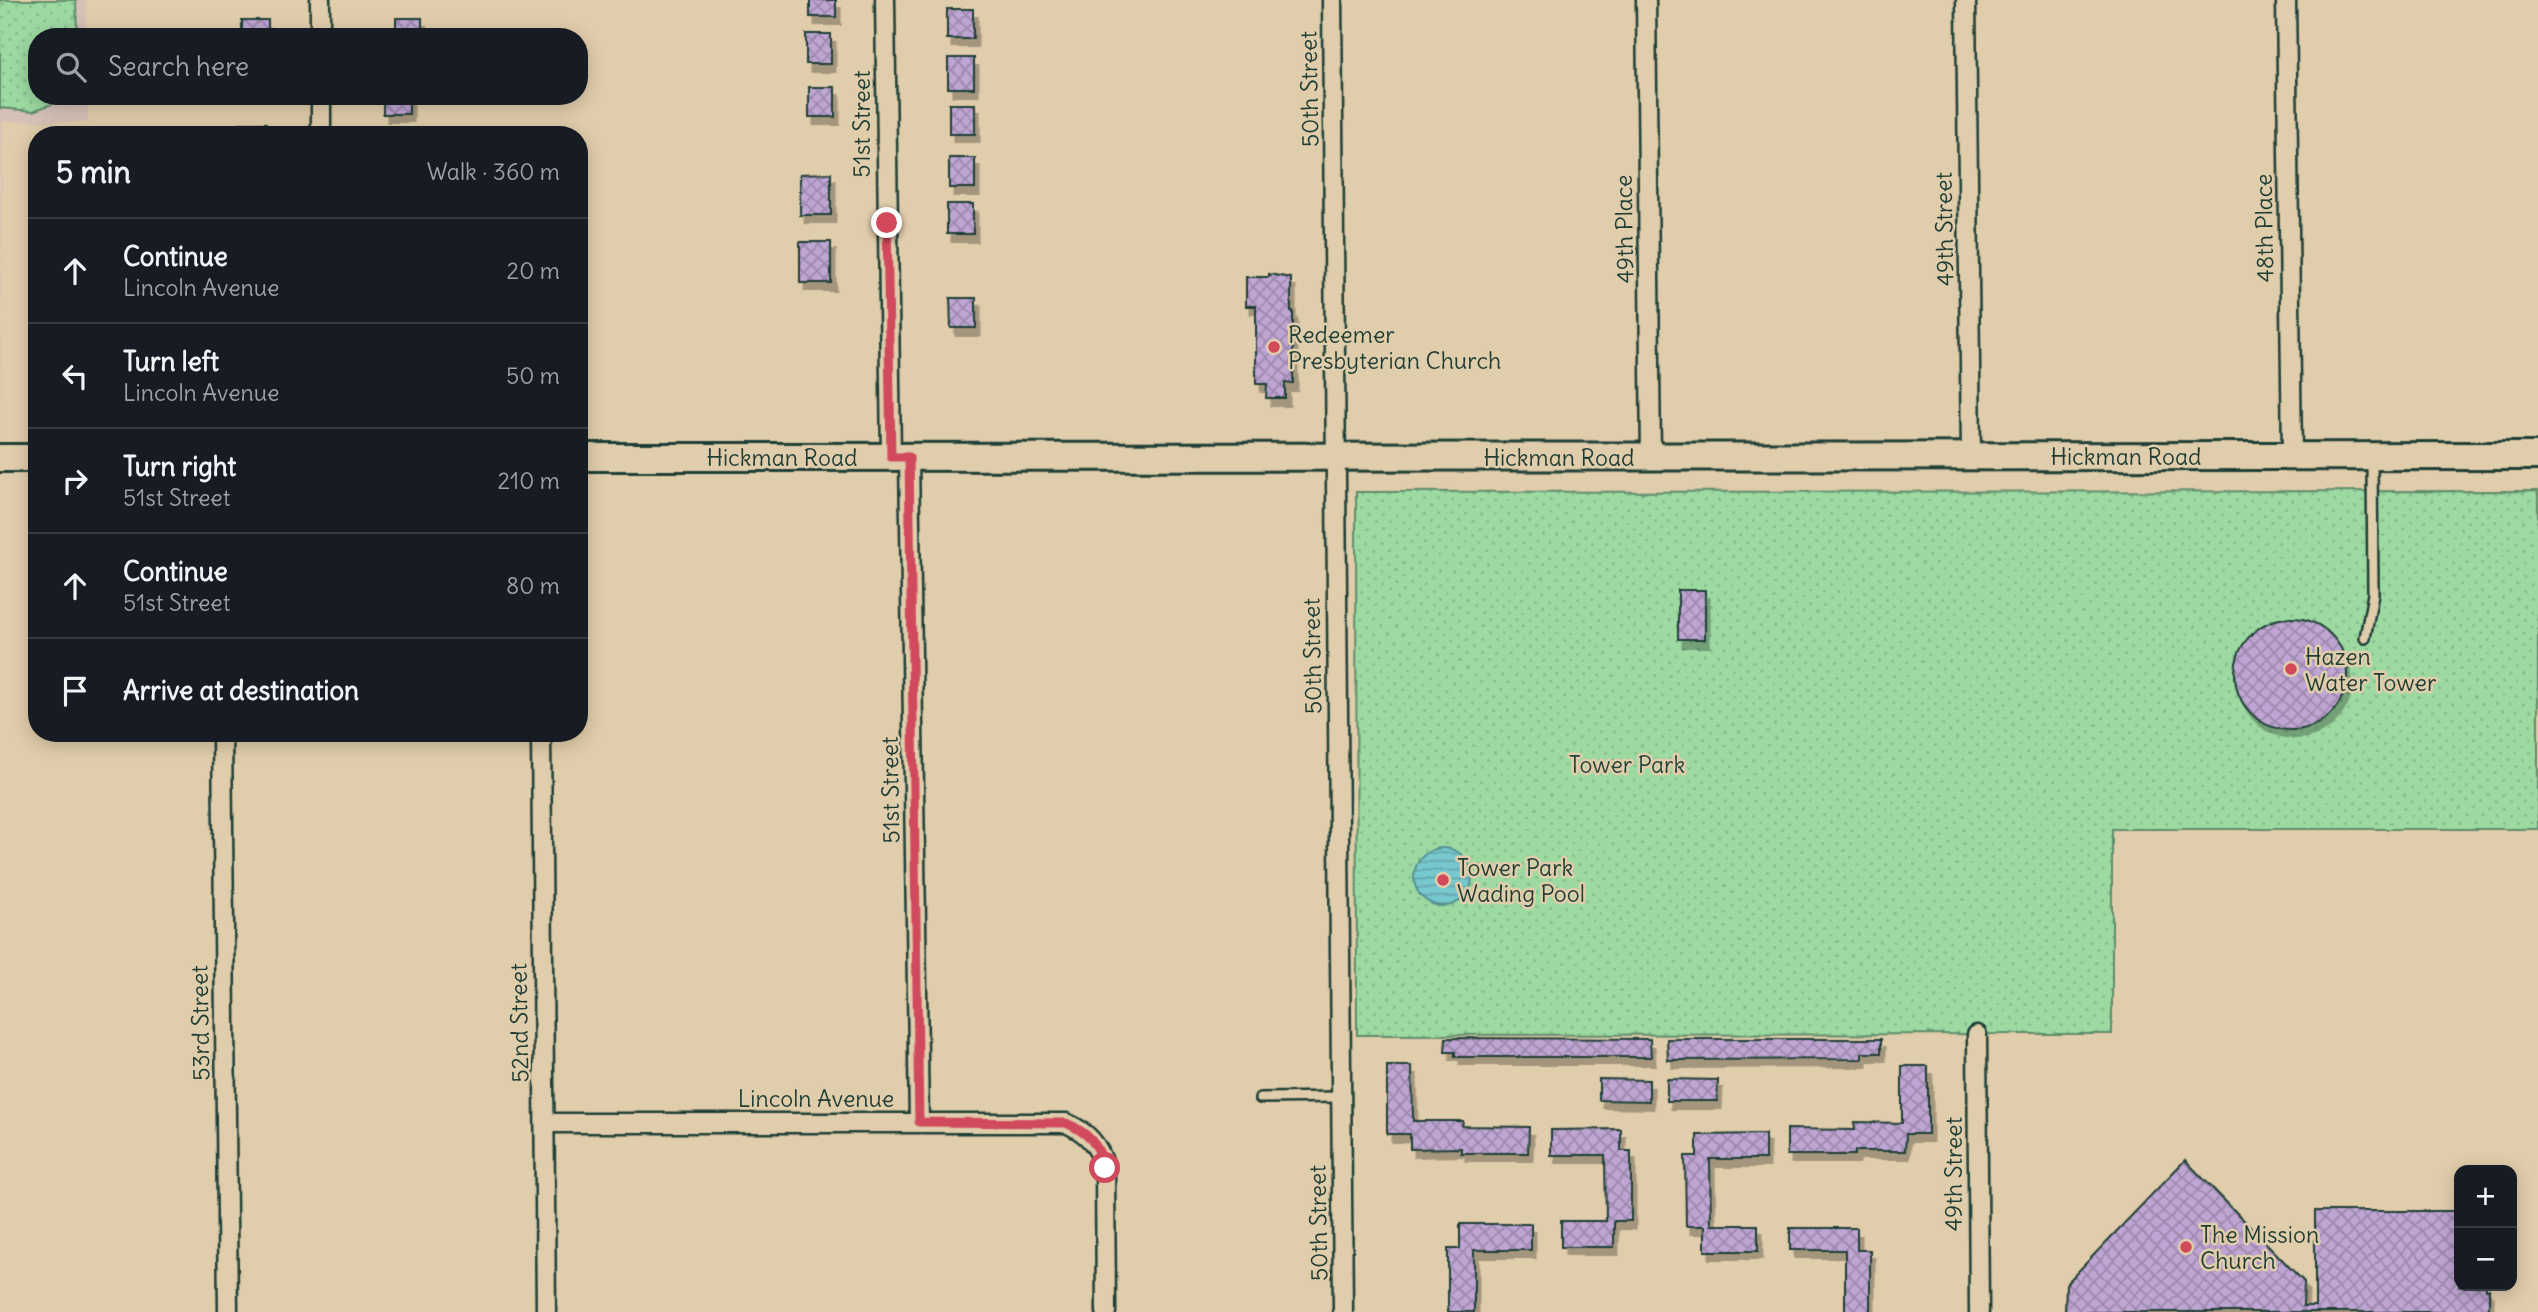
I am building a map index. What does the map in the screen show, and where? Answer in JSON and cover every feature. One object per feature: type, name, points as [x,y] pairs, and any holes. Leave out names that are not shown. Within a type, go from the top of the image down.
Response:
[{"type":"main road","name":"Hickman Road","points":[[588,457],[2538,456]]},
{"type":"main road","points":[[0,458],[28,458]]},
{"type":"street","points":[[320,0],[320,28]]},
{"type":"street","name":"51st Street","points":[[885,0],[919,1122]]},
{"type":"street","name":"50th Street","points":[[1332,0],[1343,1312]]},
{"type":"street","name":"49th Place","points":[[1646,0],[1651,457]]},
{"type":"street","name":"49th Street","points":[[1966,0],[1971,457]]},
{"type":"street","name":"48th Place","points":[[2286,0],[2292,456]]},
{"type":"street","points":[[321,105],[321,126]]},
{"type":"street","name":"53rd Street","points":[[222,742],[228,1312]]},
{"type":"street","name":"52nd Street","points":[[541,742],[546,1312]]},
{"type":"street","name":"49th Street","points":[[1977,1035],[1979,1312]]},
{"type":"street","name":"Lincoln Avenue","points":[[545,1123],[1066,1123],[1081,1130],[1094,1141],[1102,1155],[1105,1168],[1106,1312]]},
{"type":"lane","points":[[2365,638],[2373,594],[2372,456]]},
{"type":"lane","points":[[1260,1098],[1341,1097]]},
{"type":"shaded area","points":[[0,0],[86,0],[87,28],[28,28],[28,105],[88,105],[88,122],[2,121],[0,458]]},
{"type":"green space","points":[[0,0],[76,0],[77,28],[28,28],[28,105],[49,105],[33,111],[0,108]]},
{"type":"green space","name":"Tower Park","points":[[2538,491],[2538,829],[2112,829],[2112,1034],[1357,1035],[1356,492]]},
{"type":"water","name":"Tower Park Wading Pool","points":[[1437,848],[1449,848],[1464,856],[1472,871],[1472,883],[1464,898],[1449,906],[1437,906],[1422,898],[1414,883],[1414,871],[1422,856]]},
{"type":"building","points":[[810,0],[836,0],[836,17],[810,17]]},
{"type":"building","points":[[947,9],[973,9],[973,39],[947,39]]},
{"type":"building","points":[[396,18],[422,18],[422,28],[396,28]]},
{"type":"building","points":[[242,20],[268,20],[268,28],[242,28]]},
{"type":"building","points":[[806,34],[831,34],[831,64],[806,64]]},
{"type":"building","points":[[948,58],[974,58],[974,88],[948,88]]},
{"type":"building","points":[[809,87],[835,87],[835,117],[809,117]]},
{"type":"building","points":[[949,104],[975,104],[975,134],[949,134]]},
{"type":"building","points":[[383,105],[409,105],[409,114],[383,114]]},
{"type":"building","points":[[240,123],[266,123],[266,126],[240,126]]},
{"type":"building","points":[[949,158],[975,158],[975,188],[949,188]]},
{"type":"building","points":[[831,173],[831,215],[800,215],[800,174]]},
{"type":"building","points":[[947,204],[973,204],[973,234],[947,234]]},
{"type":"building","points":[[800,242],[831,242],[831,283],[800,283]]},
{"type":"building","name":"Redeemer Presbyterian Church","points":[[1269,274],[1291,278],[1293,383],[1285,383],[1285,398],[1266,398],[1267,384],[1256,384],[1256,306],[1246,306],[1246,277],[1269,277]]},
{"type":"building","points":[[950,298],[976,298],[976,328],[951,328]]},
{"type":"building","points":[[1678,590],[1705,590],[1705,639],[1678,639]]},
{"type":"building","name":"Hazen Water Tower","points":[[2291,618],[2312,622],[2330,635],[2343,653],[2347,674],[2343,695],[2330,713],[2312,726],[2291,730],[2270,726],[2252,713],[2239,695],[2235,674],[2239,653],[2252,635],[2270,622]]},
{"type":"building","points":[[1446,1038],[1650,1039],[1651,1057],[1455,1057],[1455,1052],[1445,1052]]},
{"type":"building","points":[[1667,1039],[1881,1039],[1881,1053],[1862,1053],[1862,1059],[1668,1060]]},
{"type":"building","points":[[1387,1066],[1412,1066],[1413,1121],[1463,1121],[1462,1126],[1529,1127],[1528,1153],[1461,1153],[1461,1148],[1410,1149],[1410,1134],[1387,1134]]},
{"type":"building","points":[[1902,1066],[1928,1066],[1928,1134],[1906,1134],[1905,1151],[1855,1151],[1855,1155],[1787,1155],[1787,1129],[1855,1130],[1854,1122],[1902,1123]]},
{"type":"building","points":[[1599,1079],[1649,1080],[1649,1101],[1599,1100]]},
{"type":"building","points":[[1667,1079],[1718,1080],[1717,1101],[1667,1101]]},
{"type":"building","points":[[1621,1129],[1621,1151],[1631,1151],[1631,1221],[1614,1221],[1614,1247],[1561,1247],[1561,1221],[1606,1221],[1605,1155],[1551,1155],[1551,1130]]},
{"type":"building","points":[[1765,1134],[1765,1159],[1710,1159],[1711,1225],[1758,1225],[1758,1251],[1705,1251],[1705,1226],[1686,1226],[1685,1156],[1697,1156],[1697,1135]]},
{"type":"building","name":"The Mission Church","points":[[2185,1160],[2304,1282],[2303,1306],[2315,1306],[2315,1211],[2454,1211],[2454,1291],[2489,1291],[2489,1312],[2065,1312],[2066,1284]]},
{"type":"building","points":[[1460,1224],[1531,1224],[1531,1250],[1474,1250],[1474,1312],[1448,1312],[1448,1249],[1460,1249]]},
{"type":"building","points":[[1790,1228],[1857,1228],[1857,1250],[1870,1250],[1870,1312],[1845,1312],[1845,1250],[1790,1250]]},
{"type":"place","name":"Redeemer Presbyterian Church","points":[[1274,347]]},
{"type":"place","name":"Hazen Water Tower","points":[[2291,669]]},
{"type":"place","name":"Tower Park Wading Pool","points":[[1443,880]]},
{"type":"place","name":"The Mission Church","points":[[2186,1247]]},
{"type":"route","points":[[887,223],[891,457],[909,457],[919,1122],[1066,1123],[1081,1130],[1094,1141],[1102,1155],[1105,1168]]}]
